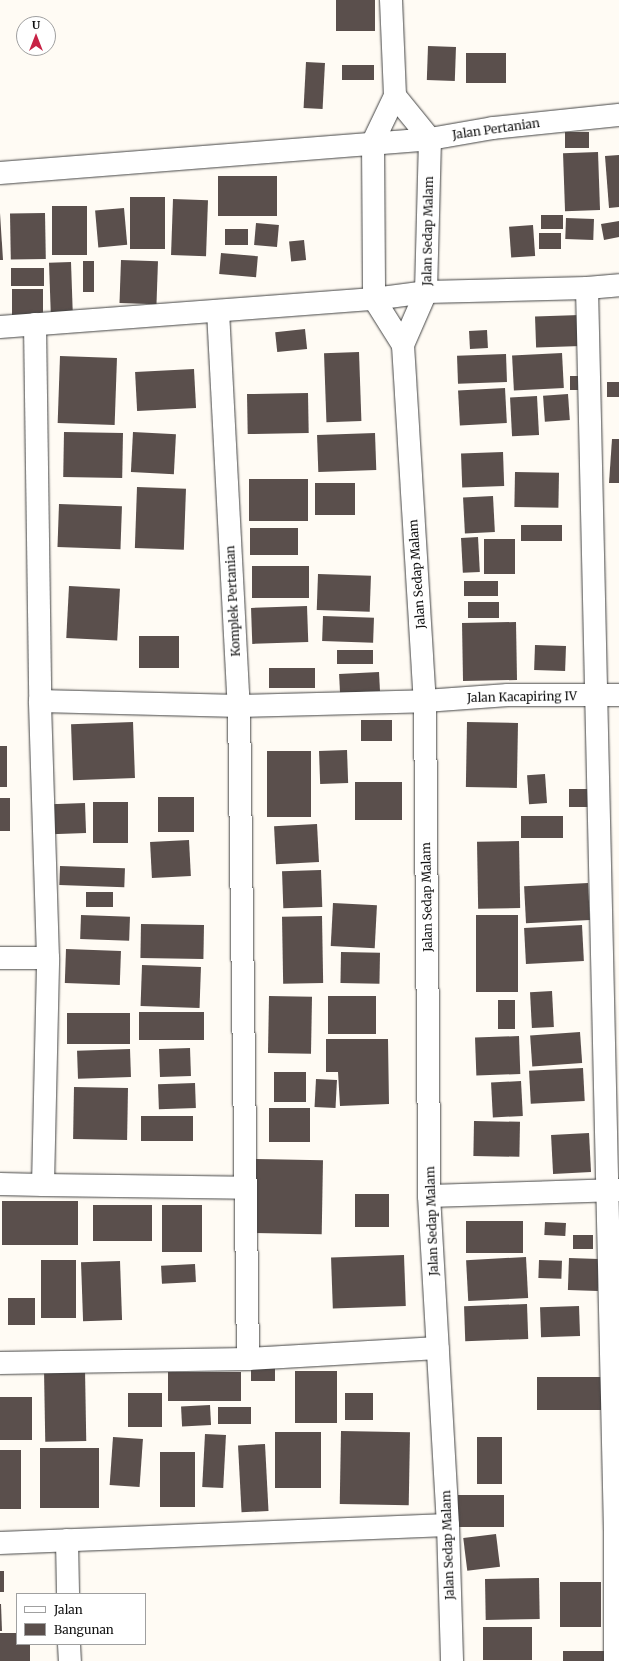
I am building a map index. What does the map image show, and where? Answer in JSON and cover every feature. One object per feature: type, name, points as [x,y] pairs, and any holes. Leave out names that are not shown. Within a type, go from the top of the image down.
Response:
[{"type":"street","points":[[391,0],[395,96],[373,142],[374,299],[403,345]]},
{"type":"street","points":[[395,96],[430,139]]},
{"type":"street","name":"Jalan Pertanian","points":[[0,173],[373,142],[430,139],[494,128],[619,115]]},
{"type":"street","name":"Jalan Sedap Malam","points":[[430,139],[426,292],[403,345],[425,701],[430,1196],[448,1525],[452,1661]]},
{"type":"street","points":[[0,327],[374,299],[426,292],[587,288],[619,285]]},
{"type":"street","points":[[587,288],[597,696],[613,1190],[617,1530],[615,1661]]},
{"type":"street","name":"Komplek Pertanian","points":[[218,311],[238,706],[248,1359]]},
{"type":"street","points":[[35,324],[40,701],[48,958],[43,1185]]},
{"type":"street","name":"Jalan Kacapiring IV","points":[[425,701],[508,695],[619,695]]},
{"type":"street","points":[[40,701],[238,706],[425,701]]},
{"type":"street","points":[[0,958],[48,958]]},
{"type":"street","points":[[0,1184],[246,1188]]},
{"type":"street","points":[[430,1196],[613,1190]]},
{"type":"street","points":[[0,1363],[248,1359],[438,1348]]},
{"type":"street","points":[[0,1543],[448,1525]]},
{"type":"street","points":[[67,1540],[68,1593]]},
{"type":"street","points":[[69,1645],[70,1661]]},
{"type":"building","points":[[336,0],[375,0],[375,31],[336,31]]},
{"type":"building","points":[[428,46],[456,47],[455,81],[427,80]]},
{"type":"building","points":[[466,53],[506,53],[506,83],[466,83]]},
{"type":"building","points":[[306,62],[325,63],[323,109],[304,108]]},
{"type":"building","points":[[342,65],[374,65],[374,80],[342,80]]},
{"type":"building","points":[[565,132],[589,132],[589,148],[565,148]]},
{"type":"building","points":[[598,152],[600,210],[565,211],[563,153]]},
{"type":"building","points":[[619,155],[619,207],[609,208],[605,156]]},
{"type":"building","points":[[218,176],[277,176],[277,216],[218,216]]},
{"type":"building","points":[[130,197],[165,197],[165,249],[130,249]]},
{"type":"building","points":[[173,199],[208,200],[206,256],[171,255]]},
{"type":"building","points":[[52,206],[87,206],[87,255],[52,255]]},
{"type":"building","points":[[124,208],[127,245],[98,247],[95,211]]},
{"type":"building","points":[[0,213],[3,260],[0,260]]},
{"type":"building","points":[[45,213],[46,259],[11,260],[10,214]]},
{"type":"building","points":[[541,215],[563,215],[563,229],[541,229]]},
{"type":"building","points":[[566,218],[594,219],[593,240],[565,239]]},
{"type":"building","points":[[619,221],[619,237],[604,240],[601,224]]},
{"type":"building","points":[[256,223],[279,225],[277,247],[254,245]]},
{"type":"building","points":[[533,225],[535,256],[511,258],[509,227]]},
{"type":"building","points":[[225,229],[248,229],[248,245],[225,245]]},
{"type":"building","points":[[539,233],[561,233],[561,249],[539,249]]},
{"type":"building","points":[[304,240],[306,260],[291,261],[289,242]]},
{"type":"building","points":[[221,253],[258,256],[256,277],[219,274]]},
{"type":"building","points":[[121,260],[158,261],[156,304],[119,303]]},
{"type":"building","points":[[83,261],[94,261],[94,292],[83,292]]},
{"type":"building","points":[[71,262],[73,316],[51,317],[49,263]]},
{"type":"building","points":[[11,268],[44,268],[44,286],[11,286]]},
{"type":"building","points":[[12,289],[43,289],[43,316],[12,316]]},
{"type":"building","points":[[580,315],[581,346],[536,348],[535,317]]},
{"type":"building","points":[[305,329],[307,349],[277,352],[275,332]]},
{"type":"building","points":[[487,330],[488,348],[470,349],[469,331]]},
{"type":"building","points":[[359,352],[361,421],[326,422],[324,353]]},
{"type":"building","points":[[562,353],[564,388],[514,391],[512,356]]},
{"type":"building","points":[[506,354],[507,382],[458,384],[457,356]]},
{"type":"building","points":[[60,356],[117,358],[115,425],[58,423]]},
{"type":"building","points":[[194,369],[196,408],[137,411],[135,372]]},
{"type":"building","points":[[570,376],[586,376],[586,390],[570,390]]},
{"type":"building","points":[[607,382],[619,382],[619,397],[607,397]]},
{"type":"building","points":[[505,388],[507,423],[460,425],[458,390]]},
{"type":"building","points":[[308,393],[309,433],[248,434],[247,394]]},
{"type":"building","points":[[568,394],[570,420],[545,422],[543,396]]},
{"type":"building","points":[[537,396],[539,435],[512,436],[510,397]]},
{"type":"building","points":[[64,432],[123,433],[122,478],[63,477]]},
{"type":"building","points":[[133,432],[176,434],[174,474],[131,472]]},
{"type":"building","points":[[375,433],[376,470],[318,472],[317,435]]},
{"type":"building","points":[[612,439],[619,439],[619,483],[609,483]]},
{"type":"building","points":[[503,452],[504,486],[462,487],[461,453]]},
{"type":"building","points":[[515,472],[559,473],[558,508],[514,507]]},
{"type":"building","points":[[249,479],[308,479],[308,521],[249,521]]},
{"type":"building","points":[[315,483],[355,483],[355,515],[315,515]]},
{"type":"building","points":[[137,487],[186,489],[184,550],[135,548]]},
{"type":"building","points":[[493,496],[495,532],[465,534],[463,498]]},
{"type":"building","points":[[59,504],[122,506],[120,549],[57,547]]},
{"type":"building","points":[[521,525],[562,525],[562,541],[521,541]]},
{"type":"building","points":[[250,528],[298,528],[298,555],[250,555]]},
{"type":"building","points":[[478,537],[480,572],[463,573],[461,538]]},
{"type":"building","points":[[484,539],[515,539],[515,574],[484,574]]},
{"type":"building","points":[[252,566],[309,566],[309,598],[252,598]]},
{"type":"building","points":[[318,574],[371,576],[370,612],[317,610]]},
{"type":"building","points":[[464,581],[498,581],[498,596],[464,596]]},
{"type":"building","points":[[69,586],[120,589],[117,641],[66,638]]},
{"type":"building","points":[[468,602],[499,602],[499,618],[468,618]]},
{"type":"building","points":[[307,606],[308,642],[252,644],[251,608]]},
{"type":"building","points":[[323,616],[374,618],[373,643],[322,641]]},
{"type":"building","points":[[516,622],[517,680],[463,681],[462,623]]},
{"type":"building","points":[[139,636],[179,636],[179,668],[139,668]]},
{"type":"building","points":[[535,645],[566,646],[565,671],[534,670]]},
{"type":"building","points":[[337,650],[373,650],[373,664],[337,664]]},
{"type":"building","points":[[269,668],[315,668],[315,688],[269,688]]},
{"type":"building","points":[[379,672],[380,691],[340,693],[339,674]]},
{"type":"building","points":[[361,720],[392,720],[392,741],[361,741]]},
{"type":"building","points":[[133,722],[135,778],[73,780],[71,724]]},
{"type":"building","points":[[467,722],[518,723],[517,788],[466,787]]},
{"type":"building","points":[[0,746],[7,746],[7,787],[0,787]]},
{"type":"building","points":[[347,750],[348,783],[320,784],[319,751]]},
{"type":"building","points":[[267,751],[311,751],[311,817],[267,817]]},
{"type":"building","points":[[545,774],[547,803],[529,804],[527,775]]},
{"type":"building","points":[[355,782],[402,782],[402,820],[355,820]]},
{"type":"building","points":[[569,789],[593,789],[593,807],[569,807]]},
{"type":"building","points":[[158,797],[194,797],[194,832],[158,832]]},
{"type":"building","points":[[0,798],[10,798],[10,831],[0,831]]},
{"type":"building","points":[[93,802],[128,802],[128,843],[93,843]]},
{"type":"building","points":[[85,803],[86,833],[51,834],[50,804]]},
{"type":"building","points":[[521,816],[563,816],[563,838],[521,838]]},
{"type":"building","points":[[317,824],[319,862],[276,864],[274,826]]},
{"type":"building","points":[[189,840],[191,876],[152,878],[150,842]]},
{"type":"building","points":[[519,841],[520,908],[478,909],[477,842]]},
{"type":"building","points":[[60,866],[125,868],[124,887],[59,885]]},
{"type":"building","points":[[321,870],[322,907],[283,908],[282,871]]},
{"type":"building","points":[[588,883],[590,920],[526,923],[524,886]]},
{"type":"building","points":[[86,892],[113,892],[113,907],[86,907]]},
{"type":"building","points":[[333,903],[377,905],[375,948],[331,946]]},
{"type":"building","points":[[81,915],[130,917],[129,941],[80,939]]},
{"type":"building","points":[[476,915],[518,915],[518,992],[476,992]]},
{"type":"building","points":[[322,916],[323,983],[283,984],[282,917]]},
{"type":"building","points":[[141,924],[204,925],[203,959],[140,958]]},
{"type":"building","points":[[582,925],[584,961],[526,964],[524,928]]},
{"type":"building","points":[[66,949],[121,951],[120,985],[65,983]]},
{"type":"building","points":[[341,952],[380,953],[379,984],[340,983]]},
{"type":"building","points":[[142,965],[201,967],[200,1008],[141,1006]]},
{"type":"building","points":[[552,991],[554,1027],[532,1028],[530,992]]},
{"type":"building","points":[[269,996],[312,997],[311,1054],[268,1053]]},
{"type":"building","points":[[328,996],[376,996],[376,1034],[328,1034]]},
{"type":"building","points":[[498,1000],[515,1000],[515,1029],[498,1029]]},
{"type":"building","points":[[139,1012],[204,1012],[204,1040],[139,1040]]},
{"type":"building","points":[[67,1013],[130,1013],[130,1044],[67,1044]]},
{"type":"building","points":[[580,1032],[582,1063],[532,1066],[530,1035]]},
{"type":"building","points":[[519,1036],[520,1074],[476,1076],[475,1038]]},
{"type":"building","points":[[326,1039],[388,1039],[389,1104],[340,1106],[338,1072],[326,1072]]},
{"type":"building","points":[[190,1048],[191,1076],[160,1077],[159,1049]]},
{"type":"building","points":[[130,1049],[131,1077],[78,1079],[77,1051]]},
{"type":"building","points":[[583,1068],[585,1101],[531,1104],[529,1071]]},
{"type":"building","points":[[274,1072],[306,1072],[306,1102],[274,1102]]},
{"type":"building","points":[[316,1079],[337,1080],[336,1108],[315,1107]]},
{"type":"building","points":[[521,1081],[523,1116],[493,1118],[491,1083]]},
{"type":"building","points":[[195,1083],[196,1108],[159,1109],[158,1084]]},
{"type":"building","points":[[74,1087],[128,1088],[127,1140],[73,1139]]},
{"type":"building","points":[[269,1108],[310,1108],[310,1142],[269,1142]]},
{"type":"building","points":[[141,1116],[193,1116],[193,1141],[141,1141]]},
{"type":"building","points":[[474,1121],[520,1122],[519,1157],[473,1156]]},
{"type":"building","points":[[589,1133],[591,1172],[553,1174],[551,1135]]},
{"type":"building","points":[[256,1159],[323,1160],[322,1234],[255,1233]]},
{"type":"building","points":[[355,1194],[389,1194],[389,1227],[355,1227]]},
{"type":"building","points":[[2,1201],[78,1201],[78,1245],[2,1245]]},
{"type":"building","points":[[93,1205],[152,1205],[152,1241],[93,1241]]},
{"type":"building","points":[[162,1205],[202,1205],[202,1252],[162,1252]]},
{"type":"building","points":[[466,1221],[523,1221],[523,1253],[466,1253]]},
{"type":"building","points":[[545,1222],[566,1223],[565,1236],[544,1235]]},
{"type":"building","points":[[573,1235],[593,1235],[593,1249],[573,1249]]},
{"type":"building","points":[[404,1255],[406,1306],[333,1309],[331,1258]]},
{"type":"building","points":[[526,1257],[528,1298],[468,1301],[466,1260]]},
{"type":"building","points":[[569,1258],[599,1259],[598,1291],[568,1290]]},
{"type":"building","points":[[41,1260],[76,1260],[76,1318],[41,1318]]},
{"type":"building","points":[[539,1260],[562,1261],[561,1279],[538,1278]]},
{"type":"building","points":[[120,1261],[122,1320],[83,1321],[81,1262]]},
{"type":"building","points":[[195,1264],[196,1282],[162,1284],[161,1266]]},
{"type":"building","points":[[8,1298],[35,1298],[35,1325],[8,1325]]},
{"type":"building","points":[[527,1304],[528,1339],[465,1341],[464,1306]]},
{"type":"building","points":[[579,1306],[580,1336],[541,1337],[540,1307]]},
{"type":"building","points":[[251,1362],[275,1362],[275,1381],[251,1381]]},
{"type":"building","points":[[85,1369],[86,1441],[45,1442],[44,1370]]},
{"type":"building","points":[[295,1371],[337,1371],[337,1423],[295,1423]]},
{"type":"building","points":[[168,1372],[241,1372],[241,1401],[168,1401]]},
{"type":"building","points":[[537,1377],[601,1377],[601,1410],[537,1410]]},
{"type":"building","points":[[128,1393],[162,1393],[162,1427],[128,1427]]},
{"type":"building","points":[[345,1393],[373,1393],[373,1420],[345,1420]]},
{"type":"building","points":[[0,1397],[32,1397],[32,1440],[0,1440]]},
{"type":"building","points":[[210,1405],[211,1425],[182,1426],[181,1407]]},
{"type":"building","points":[[218,1407],[251,1407],[251,1424],[218,1424]]},
{"type":"building","points":[[341,1431],[410,1432],[409,1505],[340,1504]]},
{"type":"building","points":[[275,1432],[321,1432],[321,1488],[275,1488]]},
{"type":"building","points":[[205,1434],[226,1435],[223,1488],[202,1487]]},
{"type":"building","points":[[113,1437],[143,1439],[140,1487],[110,1485]]},
{"type":"building","points":[[477,1437],[502,1437],[502,1484],[477,1484]]},
{"type":"building","points":[[265,1444],[269,1511],[242,1512],[238,1445]]},
{"type":"building","points":[[40,1448],[99,1448],[99,1508],[40,1508]]},
{"type":"building","points":[[0,1450],[21,1450],[21,1509],[0,1509]]},
{"type":"building","points":[[160,1452],[195,1452],[195,1507],[160,1507]]},
{"type":"building","points":[[458,1495],[504,1495],[504,1527],[458,1527]]},
{"type":"building","points":[[496,1534],[500,1567],[467,1571],[463,1538]]},
{"type":"building","points":[[0,1571],[4,1571],[4,1592],[0,1592]]},
{"type":"building","points":[[539,1578],[540,1619],[486,1620],[485,1579]]},
{"type":"building","points":[[560,1582],[601,1582],[601,1627],[560,1627]]},
{"type":"building","points":[[1,1604],[2,1631],[0,1631]]},
{"type":"building","points":[[483,1627],[532,1627],[532,1660],[483,1660]]},
{"type":"building","points":[[0,1633],[16,1633],[16,1645],[30,1645],[30,1661],[0,1661]]},
{"type":"building","points":[[563,1651],[604,1651],[604,1661],[563,1661]]}]
